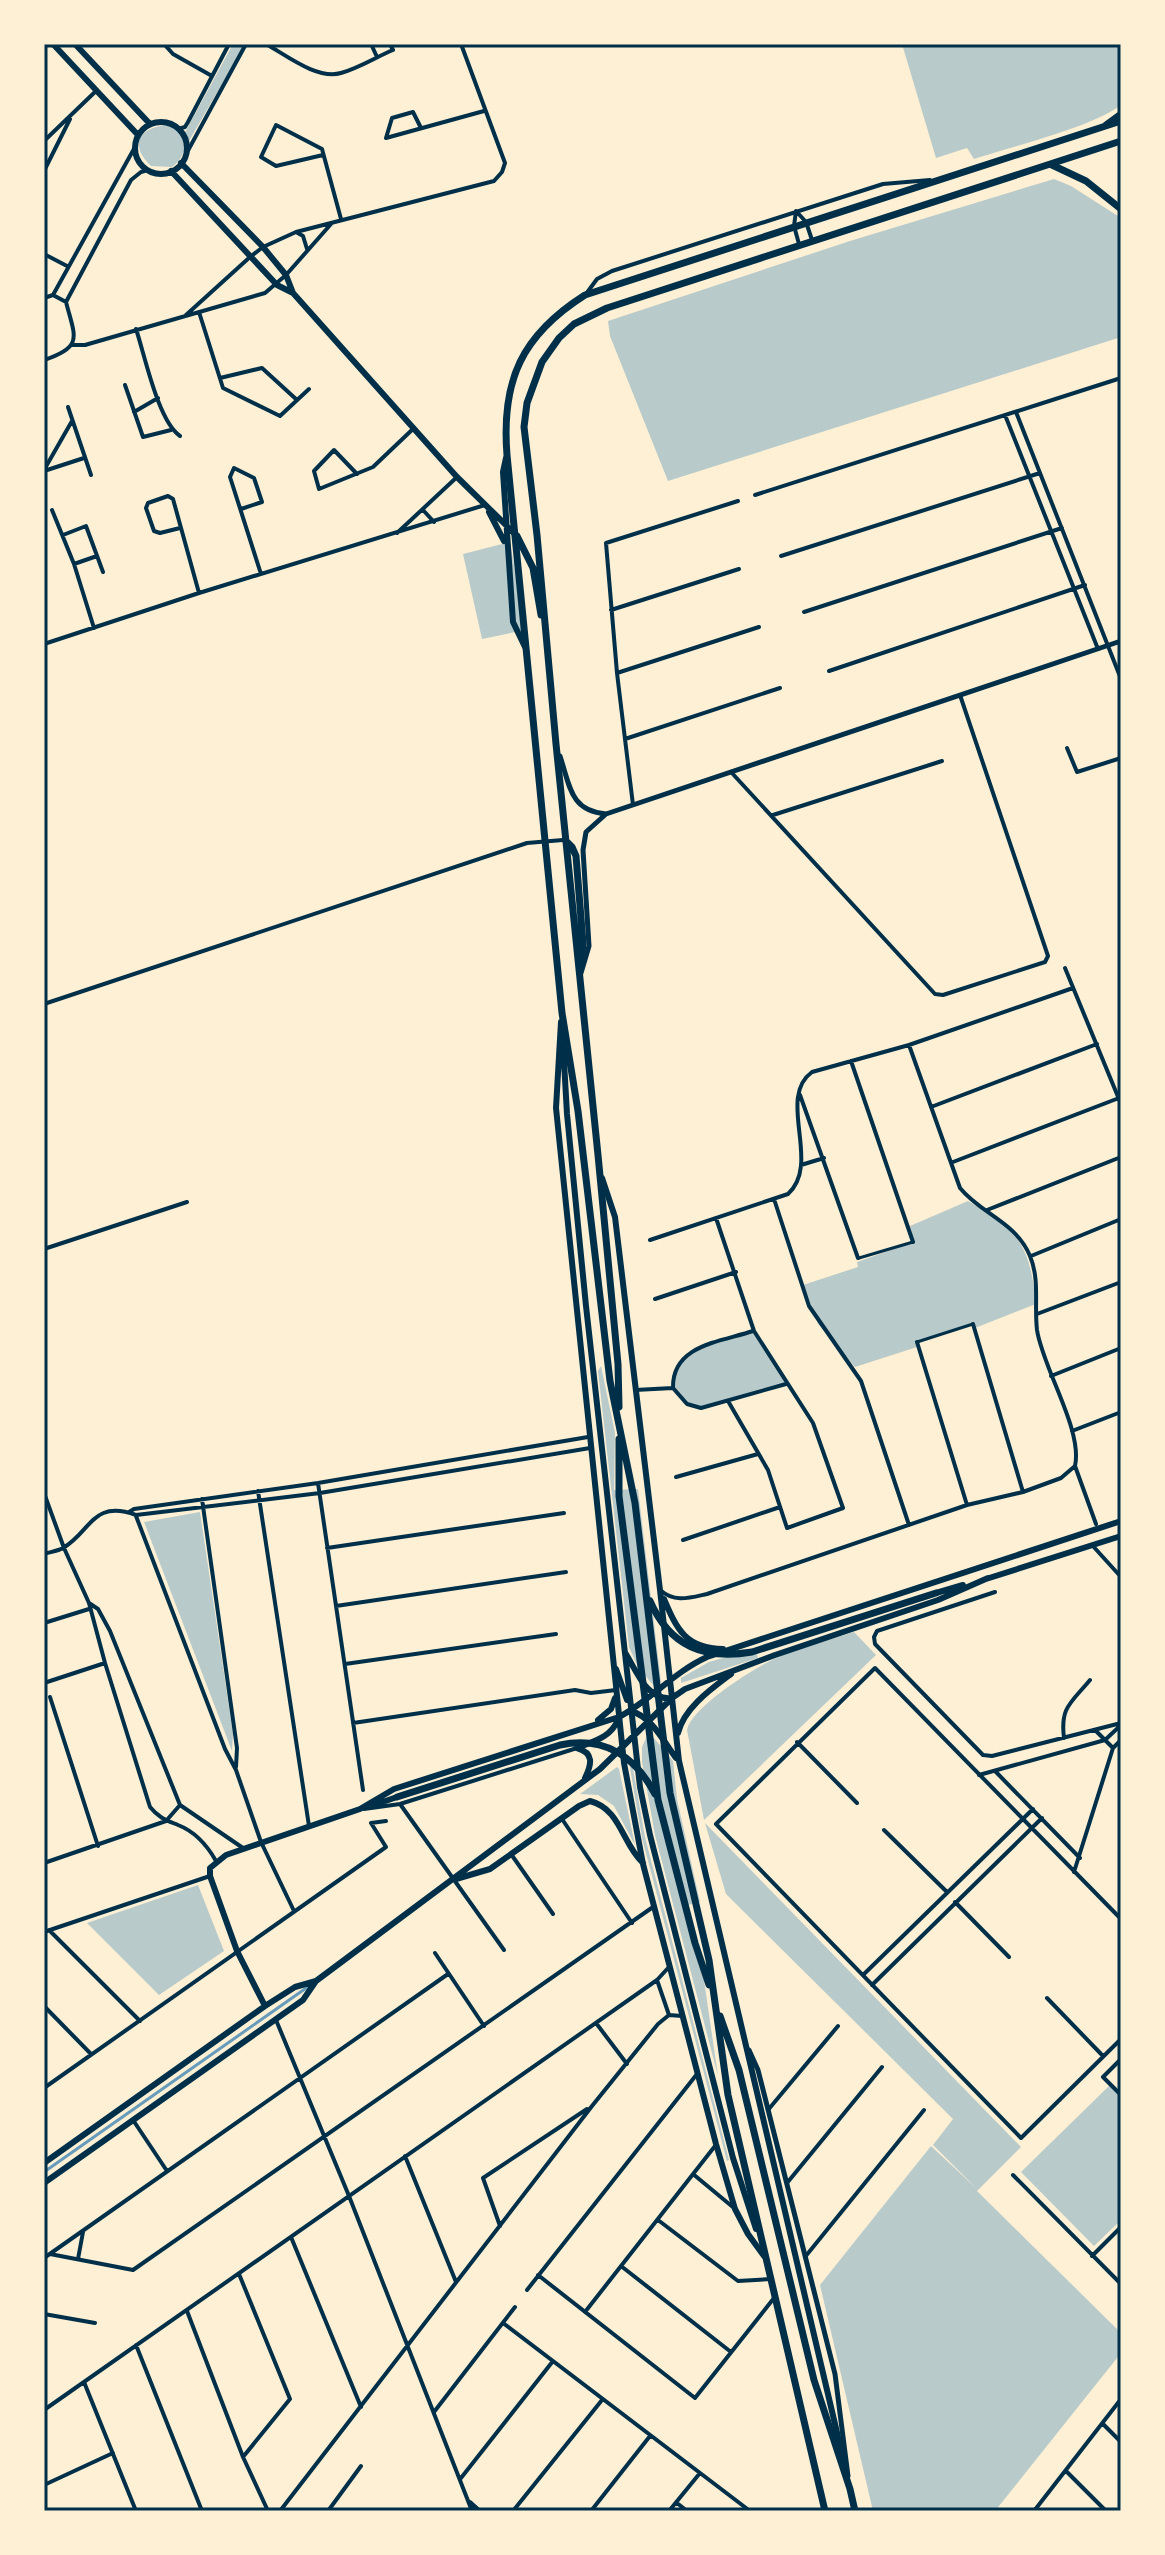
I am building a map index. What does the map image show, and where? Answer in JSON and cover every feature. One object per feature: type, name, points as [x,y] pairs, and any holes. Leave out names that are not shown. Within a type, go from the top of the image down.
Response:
[{"type":"main road","points":[[53,44],[138,135]]},
{"type":"main road","points":[[75,44],[150,124]]},
{"type":"main road","points":[[1106,125],[1121,114]]},
{"type":"main road","points":[[766,2259],[733,2158],[650,1835],[633,1737],[567,1114],[562,1013],[507,455],[507,398],[521,361],[546,324],[585,295],[1121,121]]},
{"type":"main road","points":[[162,122],[178,129],[186,141],[183,160],[171,171],[159,173],[148,170],[139,162],[135,147],[138,135],[150,124],[162,122]]},
{"type":"main road","points":[[850,2489],[814,2380],[739,2070],[698,1956],[658,1800],[619,1496],[619,1377],[579,978],[583,943],[576,856],[565,840],[524,427],[527,403],[542,362],[559,338],[574,324],[607,308],[1121,141]]},
{"type":"main road","points":[[183,160],[263,247],[286,275],[293,293],[457,477],[515,534],[533,568],[537,602],[545,629]]},
{"type":"main road","points":[[1052,165],[1086,181],[1121,209]]},
{"type":"main road","points":[[171,171],[277,285],[293,293]]},
{"type":"main road","points":[[507,455],[503,472],[513,622],[527,653]]},
{"type":"main road","points":[[485,505],[492,506],[504,499]]},
{"type":"main road","points":[[485,505],[507,547]]},
{"type":"main road","points":[[562,1013],[578,1111],[608,1372],[635,1503],[670,1793],[709,1960],[724,2075],[825,2511]]},
{"type":"main road","points":[[562,1013],[556,1108],[622,1750],[643,1864],[716,2144],[735,2209],[766,2259]]},
{"type":"main road","points":[[599,1170],[615,1217],[679,1761],[855,2511]]},
{"type":"main road","points":[[592,1467],[606,1498]]},
{"type":"main road","points":[[360,1809],[394,1789],[619,1717],[698,1661],[1121,1521]]},
{"type":"main road","points":[[646,1591],[660,1620],[676,1638],[701,1652],[732,1656],[1121,1536]]},
{"type":"main road","points":[[44,2183],[303,2000],[316,1981],[582,1783],[622,1750],[648,1721],[686,1688],[938,1600],[988,1578]]},
{"type":"main road","points":[[660,1590],[680,1633],[699,1645],[731,1649]]},
{"type":"main road","points":[[624,1651],[652,1694],[672,1698]]},
{"type":"main road","points":[[612,1659],[631,1711],[648,1721],[679,1761]]},
{"type":"main road","points":[[677,1741],[683,1719],[735,1671]]},
{"type":"main road","points":[[588,1726],[611,1709],[616,1690]]},
{"type":"main road","points":[[577,1748],[604,1738],[619,1717]]},
{"type":"main road","points":[[265,2006],[237,1951],[210,1876],[210,1868],[216,1861],[243,1848],[360,1809],[398,1801],[560,1745],[586,1742],[616,1750],[646,1777],[658,1800]]},
{"type":"main road","points":[[577,1748],[587,1752],[591,1763],[582,1783]]},
{"type":"main road","points":[[453,1880],[490,1869],[585,1802],[601,1806],[613,1815],[637,1859],[643,1864]]},
{"type":"main road","points":[[44,2163],[265,2006],[295,1987],[316,1981]]},
{"type":"street","points":[[164,44],[173,54],[212,76]]},
{"type":"street","points":[[178,129],[185,127],[229,44]]},
{"type":"street","points":[[183,160],[246,44]]},
{"type":"street","points":[[266,44],[320,72],[330,74],[341,73],[393,50],[390,44]]},
{"type":"street","points":[[371,44],[377,57]]},
{"type":"street","points":[[72,345],[85,345],[186,315],[198,308],[263,247],[296,232],[494,181],[505,163],[461,44]]},
{"type":"street","points":[[44,141],[96,91]]},
{"type":"street","points":[[421,128],[413,112],[392,118],[386,138],[485,110]]},
{"type":"street","points":[[44,171],[72,116]]},
{"type":"street","points":[[323,155],[276,166],[261,157],[276,125],[322,149],[341,219]]},
{"type":"street","points":[[44,298],[53,295],[135,147]]},
{"type":"street","points":[[44,360],[67,353],[72,345],[75,336],[66,302],[131,180],[148,170]]},
{"type":"street","points":[[585,295],[597,279],[612,271],[883,184],[936,180]]},
{"type":"street","points":[[796,211],[806,222],[812,242]]},
{"type":"street","points":[[796,211],[794,226],[800,246]]},
{"type":"street","points":[[198,308],[265,293],[277,285],[333,222]]},
{"type":"street","points":[[296,232],[303,236],[307,249]]},
{"type":"street","points":[[44,254],[67,266]]},
{"type":"street","points":[[210,294],[220,304]]},
{"type":"street","points":[[53,295],[66,302]]},
{"type":"street","points":[[198,308],[223,388],[280,416],[309,389]]},
{"type":"street","points":[[136,329],[171,430],[180,436]]},
{"type":"street","points":[[220,378],[262,368],[297,400]]},
{"type":"street","points":[[755,495],[1121,378]]},
{"type":"street","points":[[125,385],[143,437],[171,430]]},
{"type":"street","points":[[134,412],[158,398]]},
{"type":"street","points":[[68,407],[91,475]]},
{"type":"street","points":[[1016,412],[1121,679]]},
{"type":"street","points":[[1005,415],[1098,649]]},
{"type":"street","points":[[44,471],[72,421]]},
{"type":"street","points":[[357,474],[334,450],[314,471],[319,489],[357,474],[373,467],[414,428]]},
{"type":"street","points":[[44,471],[84,458]]},
{"type":"street","points":[[241,509],[262,502],[254,478],[234,468],[230,477],[261,574]]},
{"type":"street","points":[[781,556],[1040,473]]},
{"type":"street","points":[[395,535],[457,477]]},
{"type":"street","points":[[180,528],[160,533],[154,531],[146,508],[148,503],[168,496],[173,499],[199,593]]},
{"type":"street","points":[[633,805],[606,543],[738,501]]},
{"type":"street","points":[[44,644],[485,505]]},
{"type":"street","points":[[52,510],[74,564],[94,628]]},
{"type":"street","points":[[423,510],[434,522]]},
{"type":"street","points":[[63,535],[86,526],[103,572]]},
{"type":"street","points":[[804,612],[1062,528]]},
{"type":"street","points":[[74,564],[97,556]]},
{"type":"street","points":[[611,610],[739,569]]},
{"type":"street","points":[[829,671],[1085,585]]},
{"type":"street","points":[[617,673],[759,627]]},
{"type":"street","points":[[556,744],[574,798],[582,808],[592,813],[606,814],[1121,641]]},
{"type":"street","points":[[625,739],[780,688]]},
{"type":"street","points":[[731,772],[935,994],[943,995],[1045,962],[1048,956],[960,695]]},
{"type":"street","points":[[1067,748],[1077,772],[1121,758]]},
{"type":"street","points":[[771,815],[942,761]]},
{"type":"street","points":[[579,978],[589,946],[583,850],[586,832],[606,814]]},
{"type":"street","points":[[44,1004],[527,843],[565,840]]},
{"type":"street","points":[[952,1162],[1120,1101],[1065,968]]},
{"type":"street","points":[[650,1240],[774,1199],[796,1188],[801,1165],[798,1091],[805,1077],[812,1072],[909,1045],[1073,988]]},
{"type":"street","points":[[931,1107],[1097,1044]]},
{"type":"street","points":[[909,1045],[960,1188],[970,1200],[1007,1224],[1030,1256],[1038,1299],[1037,1332],[1072,1431],[1076,1448],[1075,1466],[1096,1524]]},
{"type":"street","points":[[798,1091],[858,1258],[913,1242],[851,1061]]},
{"type":"street","points":[[987,1210],[1121,1157]]},
{"type":"street","points":[[801,1165],[824,1158]]},
{"type":"street","points":[[774,1199],[809,1306],[861,1381],[909,1525]]},
{"type":"street","points":[[44,1249],[187,1202]]},
{"type":"street","points":[[716,1218],[754,1331],[813,1423],[843,1508],[787,1528],[768,1470],[728,1401]]},
{"type":"street","points":[[1030,1256],[1121,1219]]},
{"type":"street","points":[[655,1299],[736,1272]]},
{"type":"street","points":[[1036,1314],[1121,1282]]},
{"type":"street","points":[[967,1505],[917,1342],[973,1324],[1023,1492]]},
{"type":"street","points":[[754,1331],[691,1352],[679,1361],[673,1374],[673,1388],[687,1404],[701,1408],[786,1384]]},
{"type":"street","points":[[1051,1376],[1121,1348]]},
{"type":"street","points":[[635,1390],[673,1388]]},
{"type":"street","points":[[1072,1431],[1121,1412]]},
{"type":"street","points":[[128,1512],[588,1437]]},
{"type":"street","points":[[44,1554],[64,1548],[94,1517],[110,1512],[136,1515],[320,1493],[590,1448]]},
{"type":"street","points":[[676,1477],[758,1454]]},
{"type":"street","points":[[660,1590],[681,1599],[707,1594],[967,1505],[1023,1492],[1061,1478],[1075,1466]]},
{"type":"street","points":[[318,1483],[363,1790]]},
{"type":"street","points":[[258,1491],[309,1826]]},
{"type":"street","points":[[44,1493],[89,1603],[110,1631],[180,1805],[243,1848]]},
{"type":"street","points":[[202,1499],[237,1748],[236,1770]]},
{"type":"street","points":[[683,1540],[780,1507]]},
{"type":"street","points":[[134,1509],[261,1842],[294,1911]]},
{"type":"street","points":[[327,1548],[564,1513]]},
{"type":"street","points":[[1092,1545],[1120,1575]]},
{"type":"street","points":[[336,1606],[566,1572]]},
{"type":"street","points":[[995,1592],[877,1631],[875,1644],[983,1755],[992,1756],[1121,1724]]},
{"type":"street","points":[[44,1623],[92,1608]]},
{"type":"street","points":[[92,1608],[105,1663],[150,1807],[157,1816],[181,1825],[203,1841],[216,1861]]},
{"type":"street","points":[[344,1664],[556,1634]]},
{"type":"street","points":[[44,1683],[105,1663]]},
{"type":"street","points":[[1121,1919],[875,1668],[716,1824],[1021,2138],[1121,2039]]},
{"type":"street","points":[[1064,1738],[1061,1719],[1064,1712],[1090,1680]]},
{"type":"street","points":[[352,1723],[575,1690],[591,1693],[616,1690]]},
{"type":"street","points":[[50,1697],[98,1846]]},
{"type":"street","points":[[979,1775],[1105,1740],[1121,1724]]},
{"type":"street","points":[[1095,1730],[1113,1748]]},
{"type":"street","points":[[1074,1872],[1113,1748],[1121,1740]]},
{"type":"street","points":[[797,1742],[857,1803]]},
{"type":"street","points":[[504,1950],[398,1801],[577,1748]]},
{"type":"street","points":[[995,1770],[1080,1858]]},
{"type":"street","points":[[44,1863],[166,1821],[180,1805]]},
{"type":"street","points":[[863,1975],[1033,1809]]},
{"type":"street","points":[[561,1818],[632,1923]]},
{"type":"street","points":[[872,1985],[1042,1818]]},
{"type":"street","points":[[44,2088],[386,1847],[371,1823],[386,1821]]},
{"type":"street","points":[[884,1830],[947,1892]]},
{"type":"street","points":[[991,1850],[999,1859]]},
{"type":"street","points":[[511,1854],[553,1914]]},
{"type":"street","points":[[140,2021],[46,1931],[210,1876]]},
{"type":"street","points":[[955,1902],[1009,1957]]},
{"type":"street","points":[[50,2254],[133,2270],[655,1906]]},
{"type":"street","points":[[902,1936],[912,1945]]},
{"type":"street","points":[[435,1953],[484,2026]]},
{"type":"street","points":[[44,2410],[657,1980],[669,1967]]},
{"type":"street","points":[[44,2258],[448,1974]]},
{"type":"street","points":[[657,1980],[669,2015]]},
{"type":"street","points":[[1047,1998],[1103,2056]]},
{"type":"street","points":[[44,2006],[91,2054]]},
{"type":"street","points":[[280,2511],[658,2024],[669,2015],[682,2016]]},
{"type":"street","points":[[276,2020],[349,2196],[472,2511]]},
{"type":"street","points":[[596,2023],[627,2064]]},
{"type":"street","points":[[768,2110],[838,2026]]},
{"type":"street","points":[[742,2034],[758,2070],[835,2374],[850,2489]]},
{"type":"street","points":[[1121,2059],[1103,2077],[1121,2095]]},
{"type":"street","points":[[787,2183],[882,2067]]},
{"type":"street","points":[[527,2290],[697,2074]]},
{"type":"street","points":[[500,2227],[483,2178],[592,2106]]},
{"type":"street","points":[[805,2257],[924,2110]]},
{"type":"street","points":[[133,2120],[167,2171]]},
{"type":"street","points":[[585,2312],[716,2144]]},
{"type":"street","points":[[405,2156],[456,2282]]},
{"type":"street","points":[[693,2174],[735,2209]]},
{"type":"street","points":[[1013,2175],[1121,2284]]},
{"type":"street","points":[[658,2220],[738,2281],[771,2279]]},
{"type":"street","points":[[1092,2256],[1121,2227]]},
{"type":"street","points":[[77,2260],[84,2230]]},
{"type":"street","points":[[291,2237],[361,2407]]},
{"type":"street","points":[[621,2266],[731,2352]]},
{"type":"street","points":[[239,2274],[290,2399],[243,2457]]},
{"type":"street","points":[[538,2275],[695,2398],[776,2296]]},
{"type":"street","points":[[434,2412],[515,2307]]},
{"type":"street","points":[[187,2311],[243,2457],[268,2511]]},
{"type":"street","points":[[44,2314],[95,2323]]},
{"type":"street","points":[[503,2323],[750,2511]]},
{"type":"street","points":[[136,2345],[202,2511]]},
{"type":"street","points":[[460,2479],[553,2361]]},
{"type":"street","points":[[84,2382],[136,2511]]},
{"type":"street","points":[[1034,2511],[1121,2399]]},
{"type":"street","points":[[513,2511],[602,2400]]},
{"type":"street","points":[[1102,2424],[1121,2442]]},
{"type":"street","points":[[591,2511],[650,2436]]},
{"type":"street","points":[[44,2485],[113,2453]]},
{"type":"street","points":[[328,2511],[361,2466]]},
{"type":"street","points":[[1066,2471],[1106,2511]]},
{"type":"street","points":[[669,2511],[700,2473]]},
{"type":"street","points":[[468,2501],[480,2511]]},
{"type":"street","points":[[676,2502],[687,2511]]},
{"type":"shaded area","points":[[233,44],[245,44],[179,161],[172,167],[151,166],[140,150],[141,137],[151,129],[170,125],[183,136]]},
{"type":"shaded area","points":[[902,44],[1121,44],[1121,105],[1071,129],[974,159],[967,148],[936,158]]},
{"type":"shaded area","points":[[1054,179],[1071,186],[1121,218],[1121,337],[668,481],[610,336],[608,321],[850,241]]},
{"type":"shaded area","points":[[510,542],[525,630],[482,639],[463,554]]},
{"type":"shaded area","points":[[968,1201],[999,1221],[1019,1241],[1030,1267],[1036,1304],[975,1328],[973,1323],[916,1341],[917,1347],[855,1367],[818,1324],[803,1285],[858,1267],[857,1262],[914,1242],[910,1226]]},
{"type":"shaded area","points":[[754,1331],[786,1384],[701,1408],[677,1394],[673,1386],[673,1373],[689,1354]]},
{"type":"shaded area","points":[[601,1366],[615,1433],[614,1490],[638,1489],[661,1682],[654,1686],[638,1667],[629,1647],[598,1371]]},
{"type":"shaded area","points":[[200,1512],[233,1734],[232,1751],[144,1522]]},
{"type":"shaded area","points":[[854,1632],[876,1655],[704,1820],[687,1730],[691,1721],[723,1690],[762,1665],[791,1651]]},
{"type":"shaded area","points":[[755,1649],[758,1658],[681,1683],[681,1678],[709,1662]]},
{"type":"shaded area","points":[[647,1736],[654,1738],[673,1761],[677,1799],[700,1902],[688,1905],[700,1953],[718,2076],[655,1835],[642,1762],[642,1747]]},
{"type":"shaded area","points":[[629,1762],[632,1763],[645,1837],[727,2161],[642,1838]]},
{"type":"shaded area","points":[[617,1767],[635,1845],[614,1806],[598,1795],[580,1794]]},
{"type":"shaded area","points":[[705,1823],[1021,2147],[977,2191],[1121,2333],[1121,2353],[995,2511],[873,2511],[820,2285],[931,2146],[977,2189],[933,2145],[953,2119],[726,1894]]},
{"type":"shaded area","points":[[198,1885],[224,1951],[159,1995],[87,1923]]},
{"type":"shaded area","points":[[1110,2085],[1121,2097],[1121,2220],[1094,2246],[1021,2172]]},
{"type":"waterway","points":[[44,2172],[312,1984]]}]
